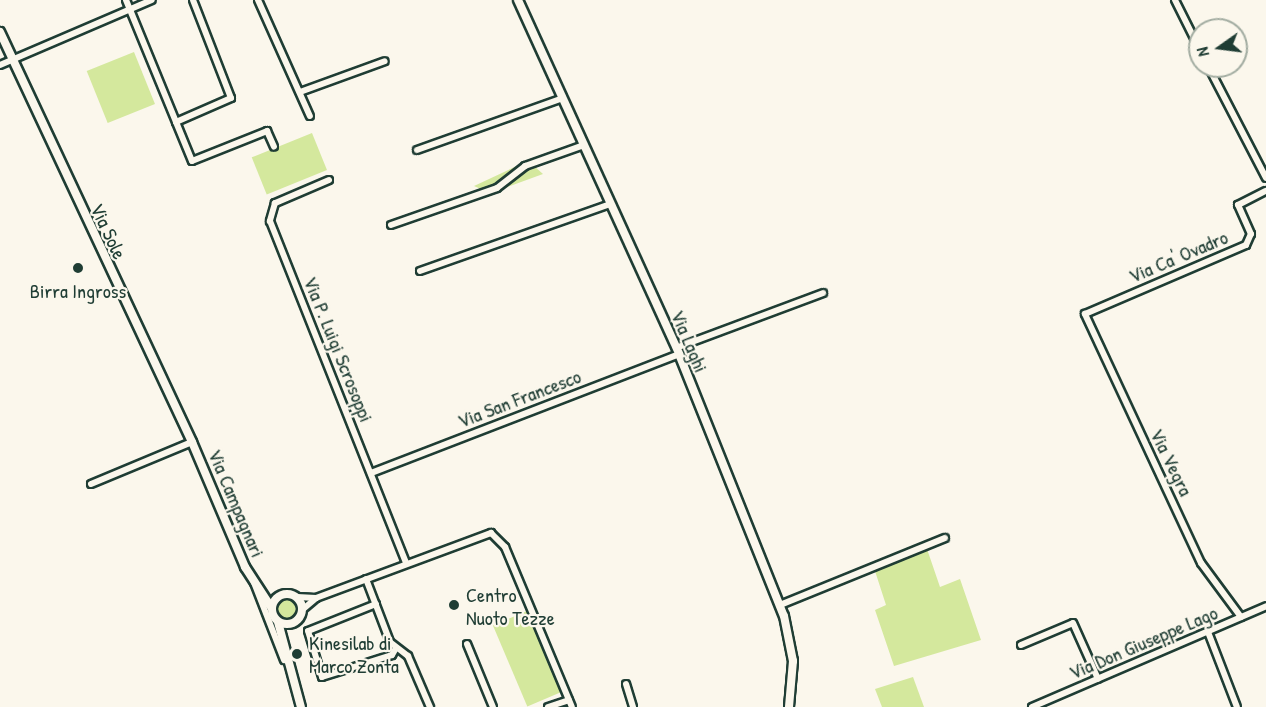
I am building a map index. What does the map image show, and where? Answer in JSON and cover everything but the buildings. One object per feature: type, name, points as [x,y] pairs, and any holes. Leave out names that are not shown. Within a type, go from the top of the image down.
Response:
[{"type":"main road","name":"Via Laghi","points":[[518,0],[677,351],[780,605],[793,661],[789,707]]},
{"type":"main road","name":"Via Sole","points":[[0,32],[192,442]]},
{"type":"main road","name":"Via Campagnari","points":[[192,442],[255,580],[271,607]]},
{"type":"main road","name":"Via Campagnari","points":[[255,580],[283,594]]},
{"type":"main road","points":[[283,594],[297,597],[302,610],[294,623],[278,622],[271,607],[283,594]]},
{"type":"main road","name":"Via Campagnari","points":[[278,622],[284,660],[301,707]]},
{"type":"main road","name":"Via Campagnari","points":[[283,648],[294,623]]},
{"type":"street","points":[[126,0],[192,161],[267,131],[274,147]]},
{"type":"street","points":[[0,65],[152,0]]},
{"type":"street","points":[[176,122],[231,98],[194,0]]},
{"type":"street","points":[[258,0],[310,116]]},
{"type":"street","points":[[1175,0],[1188,26]]},
{"type":"street","points":[[300,92],[385,61]]},
{"type":"street","points":[[1214,78],[1266,178]]},
{"type":"street","points":[[417,150],[563,98]]},
{"type":"street","points":[[392,225],[497,188],[525,166],[584,145]]},
{"type":"street","name":"Via P. Luigi Scrosoppi","points":[[329,180],[275,203],[270,221],[406,563]]},
{"type":"street","name":"Via Ca' Ovadro","points":[[1085,314],[1246,245],[1251,234],[1238,205],[1266,191]]},
{"type":"street","points":[[420,271],[610,204]]},
{"type":"street","points":[[677,351],[823,293]]},
{"type":"street","name":"Via Vegra","points":[[1085,314],[1202,563],[1241,617]]},
{"type":"street","name":"Via San Francesco","points":[[371,473],[677,351]]},
{"type":"street","points":[[91,484],[192,442]]},
{"type":"street","points":[[302,610],[316,598],[491,533],[505,547],[572,707]]},
{"type":"street","points":[[780,605],[945,538]]},
{"type":"street","points":[[366,579],[396,648],[412,664],[430,707]]},
{"type":"street","name":"Via Campagnari","points":[[255,580],[284,660]]},
{"type":"street","points":[[297,597],[316,598]]},
{"type":"street","points":[[376,604],[308,631],[322,677],[392,655],[396,648]]},
{"type":"street","name":"Via Don Giuseppe Lago","points":[[1032,707],[1266,606]]},
{"type":"street","points":[[1021,645],[1073,623],[1098,679]]},
{"type":"street","points":[[1208,632],[1237,707]]},
{"type":"street","points":[[467,644],[493,707]]},
{"type":"street","points":[[626,684],[633,707]]},
{"type":"street","points":[[548,707],[569,700]]},
{"type":"green space","points":[[134,52],[155,104],[108,123],[87,71]]},
{"type":"green space","points":[[312,133],[327,170],[267,194],[252,157]]},
{"type":"green space","points":[[521,164],[502,182],[483,190],[474,186]]},
{"type":"green space","points":[[533,165],[543,174],[502,189],[524,169]]},
{"type":"green space","points":[[927,549],[940,587],[960,579],[981,640],[894,666],[875,610],[886,605],[875,571]]},
{"type":"green space","points":[[286,599],[293,602],[296,609],[293,616],[286,619],[279,616],[276,609],[279,602]]},
{"type":"green space","points":[[527,611],[561,692],[527,706],[493,625]]},
{"type":"green space","points":[[913,677],[924,707],[882,707],[875,689]]},
{"type":"place","name":"Birra Ingross","points":[[78,268]]},
{"type":"place","name":"Centro Nuoto Tezze","points":[[454,605]]},
{"type":"place","name":"Kinesilab di Marco Zonta","points":[[297,654]]}]
